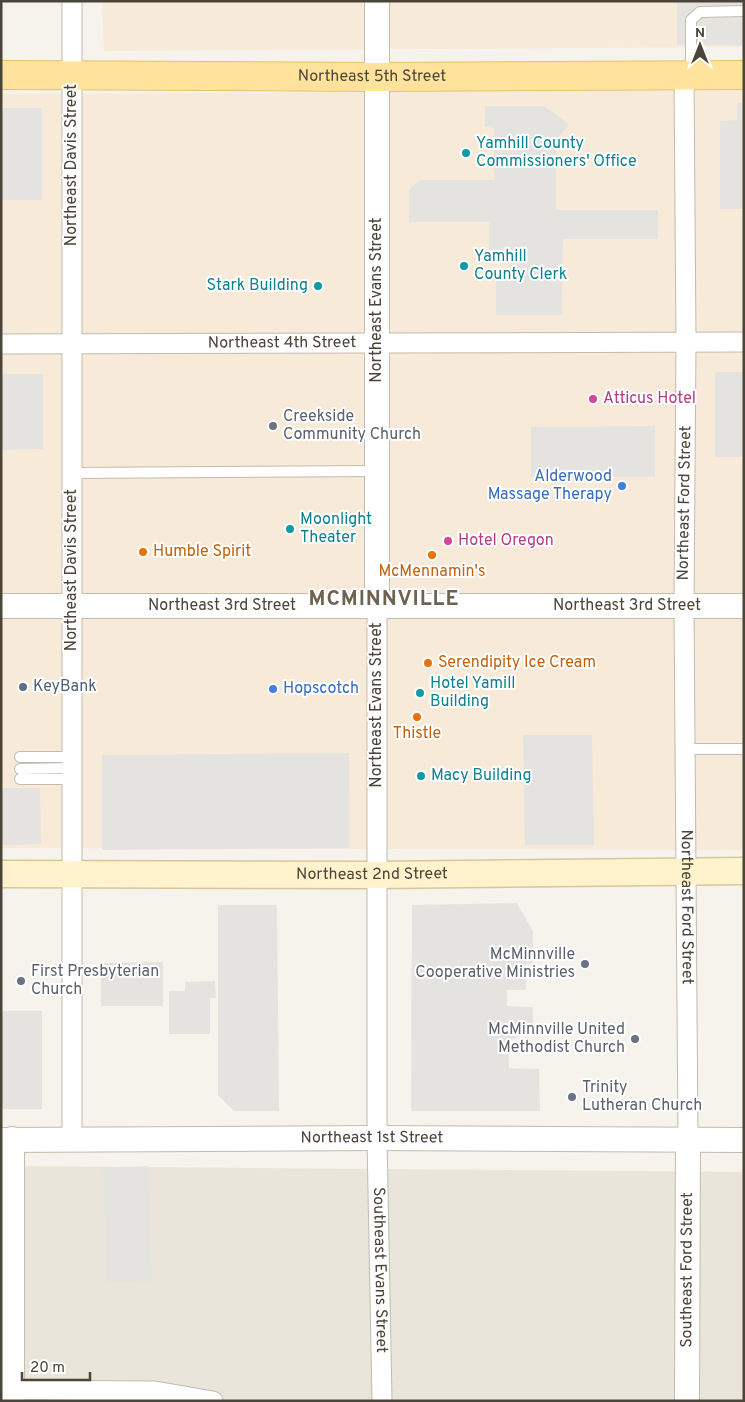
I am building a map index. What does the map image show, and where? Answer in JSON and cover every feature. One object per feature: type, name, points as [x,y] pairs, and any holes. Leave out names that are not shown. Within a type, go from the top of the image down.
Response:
[{"type":"main road","name":"Northeast 5th Street","points":[[1,75],[377,77],[744,75]]},
{"type":"main road","name":"Northeast 2nd Street","points":[[1,874],[377,875],[744,871]]},
{"type":"street","name":"Northeast Davis Street","points":[[72,1],[72,1139]]},
{"type":"street","name":"Northeast Evans Street","points":[[377,1],[377,1138]]},
{"type":"street","name":"Northeast Ford Street","points":[[687,76],[684,606],[688,1140]]},
{"type":"street","name":"Northeast 4th Street","points":[[1,344],[744,342]]},
{"type":"street","name":"Northeast 3rd Street","points":[[1,606],[744,606]]},
{"type":"street","name":"Northeast 1st Street","points":[[7,1140],[377,1138],[744,1140]]},
{"type":"street","name":"Southeast Evans Street","points":[[377,1138],[382,1401]]},
{"type":"street","points":[[7,1140],[8,1393],[155,1390],[213,1401]]},
{"type":"street","name":"Southeast Ford Street","points":[[687,1401],[688,1140]]},
{"type":"lane","points":[[687,76],[690,20],[700,12],[744,11]]},
{"type":"lane","points":[[72,473],[377,471]]},
{"type":"lane","points":[[686,749],[744,748]]},
{"type":"lane","points":[[20,758],[72,768]]},
{"type":"lane","points":[[20,769],[72,768]]},
{"type":"lane","points":[[20,780],[72,768]]},
{"type":"shaded area","points":[[102,1],[744,1],[744,47],[104,51]]},
{"type":"shaded area","points":[[677,1],[744,1],[744,45],[677,45]]},
{"type":"shaded area","points":[[744,90],[744,850],[1,848],[1,94]]},
{"type":"shaded area","points":[[738,103],[744,103],[744,209],[720,209],[720,121],[737,120]]},
{"type":"shaded area","points":[[485,106],[544,106],[569,124],[556,142],[556,210],[658,210],[658,239],[563,239],[562,315],[496,315],[496,280],[510,280],[510,251],[489,251],[489,222],[409,222],[409,190],[419,180],[494,180],[494,128],[485,127]]},
{"type":"shaded area","points":[[1,108],[42,108],[42,200],[1,200]]},
{"type":"shaded area","points":[[715,372],[744,372],[744,457],[715,457]]},
{"type":"shaded area","points":[[1,374],[43,374],[43,449],[1,450]]},
{"type":"shaded area","points":[[655,426],[655,477],[531,477],[531,427]]},
{"type":"shaded area","points":[[523,735],[592,735],[594,845],[525,845]]},
{"type":"shaded area","points":[[349,753],[350,848],[102,850],[102,755]]},
{"type":"shaded area","points":[[1,788],[40,788],[41,844],[1,845]]},
{"type":"shaded area","points":[[517,903],[533,931],[533,963],[526,964],[526,990],[507,990],[507,1006],[533,1007],[533,1030],[509,1041],[509,1068],[539,1069],[540,1111],[411,1111],[412,905]]},
{"type":"shaded area","points":[[218,905],[277,905],[279,1111],[234,1111],[218,1095]]},
{"type":"shaded area","points":[[163,962],[163,1006],[101,1006],[101,963]]},
{"type":"shaded area","points":[[215,981],[216,998],[210,998],[210,1034],[169,1034],[169,991],[185,991],[185,982]]},
{"type":"shaded area","points":[[1,1011],[42,1011],[42,1109],[1,1109]]},
{"type":"shaded area","points":[[1,1166],[744,1172],[744,1401],[1,1401]]},
{"type":"shaded area","points":[[148,1166],[152,1281],[107,1282],[103,1168]]},
{"type":"place","name":"Yamhill County Commissioners' Office","points":[[466,153]]},
{"type":"place","name":"Yamhill County Clerk","points":[[464,266]]},
{"type":"place","name":"Stark Building","points":[[318,286]]},
{"type":"place","name":"Atticus Hotel","points":[[593,399]]},
{"type":"place","name":"Creekside Community Church","points":[[273,426]]},
{"type":"place","name":"Alderwood Massage Therapy","points":[[622,486]]},
{"type":"place","name":"Moonlight Theater","points":[[290,529]]},
{"type":"place","name":"Hotel Oregon","points":[[448,541]]},
{"type":"place","name":"Humble Spirit","points":[[143,552]]},
{"type":"place","name":"McMennamin's","points":[[432,555]]},
{"type":"place","name":"Serendipity Ice Cream","points":[[428,663]]},
{"type":"place","name":"KeyBank","points":[[23,687]]},
{"type":"place","name":"Hopscotch","points":[[273,689]]},
{"type":"place","name":"Hotel Yamill Building","points":[[420,693]]},
{"type":"place","name":"Thistle","points":[[417,717]]},
{"type":"place","name":"Macy Building","points":[[421,776]]},
{"type":"place","name":"McMinnville Cooperative Ministries","points":[[585,964]]},
{"type":"place","name":"First Presbyterian Church","points":[[21,981]]},
{"type":"place","name":"McMinnville United Methodist Church","points":[[635,1039]]},
{"type":"place","name":"Trinity Lutheran Church","points":[[572,1097]]},
{"type":"district","name":"MCMINNVILLE","points":[[384,599]]}]
